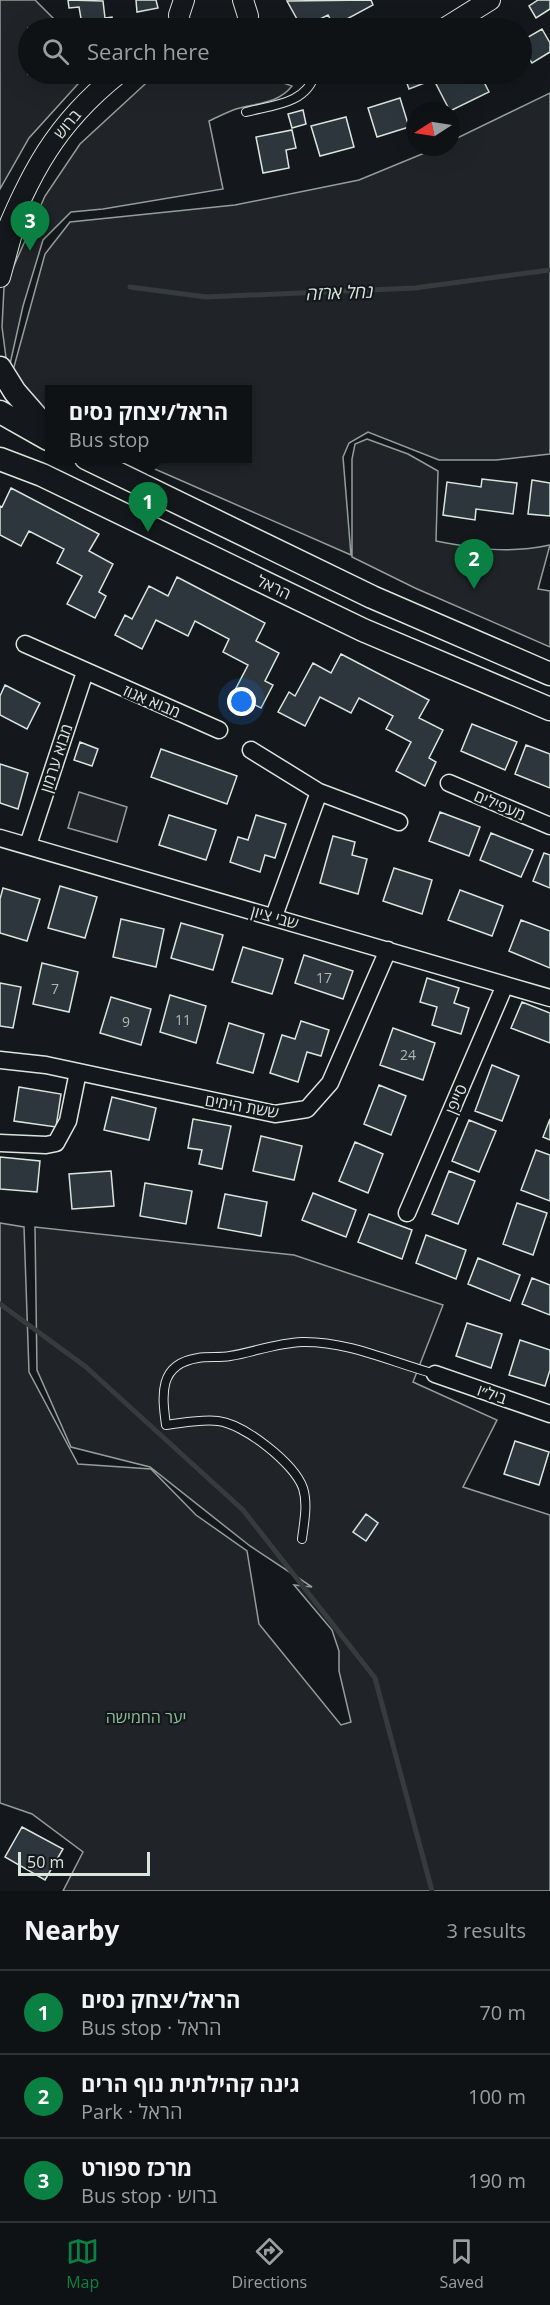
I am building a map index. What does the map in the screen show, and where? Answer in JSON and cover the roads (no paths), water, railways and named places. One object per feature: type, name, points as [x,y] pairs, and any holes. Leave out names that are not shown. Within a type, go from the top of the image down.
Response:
[{"type":"main road","points":[[0,368],[15,392],[45,426]]},
{"type":"main road","points":[[0,412],[45,438]]},
{"type":"main road","name":"הראל","points":[[0,459],[42,475],[363,630],[550,710]]},
{"type":"main road","name":"הראל","points":[[94,463],[372,597],[550,674]]},
{"type":"street","points":[[461,18],[490,0]]},
{"type":"street","name":"ברוש","points":[[0,247],[26,183],[64,127],[105,84]]},
{"type":"street","name":"ברוש","points":[[0,277],[26,183]]},
{"type":"street","name":"מבוא אגוז","points":[[25,644],[219,730]]},
{"type":"street","name":"מבוא ערמון","points":[[28,845],[84,672]]},
{"type":"street","points":[[251,750],[319,792],[399,822]]},
{"type":"street","name":"מעפילים","points":[[449,783],[550,826]]},
{"type":"street","points":[[274,916],[319,792]]},
{"type":"street","name":"שבי ציון","points":[[0,838],[550,998]]},
{"type":"street","name":"ששת הימים","points":[[0,1060],[78,1072],[255,1111],[275,1114],[307,1109],[330,1083],[388,950]]},
{"type":"street","name":"סייפן","points":[[407,1213],[505,985]]},
{"type":"street","points":[[0,1143],[46,1145],[56,1143],[68,1120],[78,1072]]},
{"type":"street","name":"ביל״ו","points":[[435,1374],[550,1414]]},
{"type":"lane","points":[[246,112],[295,100],[306,92],[310,84]]},
{"type":"lane","points":[[302,1539],[306,1505],[304,1491],[298,1477],[287,1463],[241,1429],[229,1423],[207,1421],[166,1425],[162,1392],[165,1380],[173,1369],[185,1361],[199,1357],[230,1356],[303,1342],[351,1348],[435,1374]]},
{"type":"waterway","name":"נחל ארזה","points":[[130,287],[206,297],[415,288],[550,270]]},
{"type":"waterway","points":[[0,1304],[86,1367],[243,1510],[375,1678],[432,1891]]},
{"type":"place","name":"מרכז ספורט","points":[[30,251]]},
{"type":"place","name":"הראל/יצחק נסים","points":[[148,532]]},
{"type":"place","name":"גינה קהילתית נוף הרים","points":[[474,589]]},
{"type":"park label","name":"יער החמישה","points":[[146,1717]]}]
